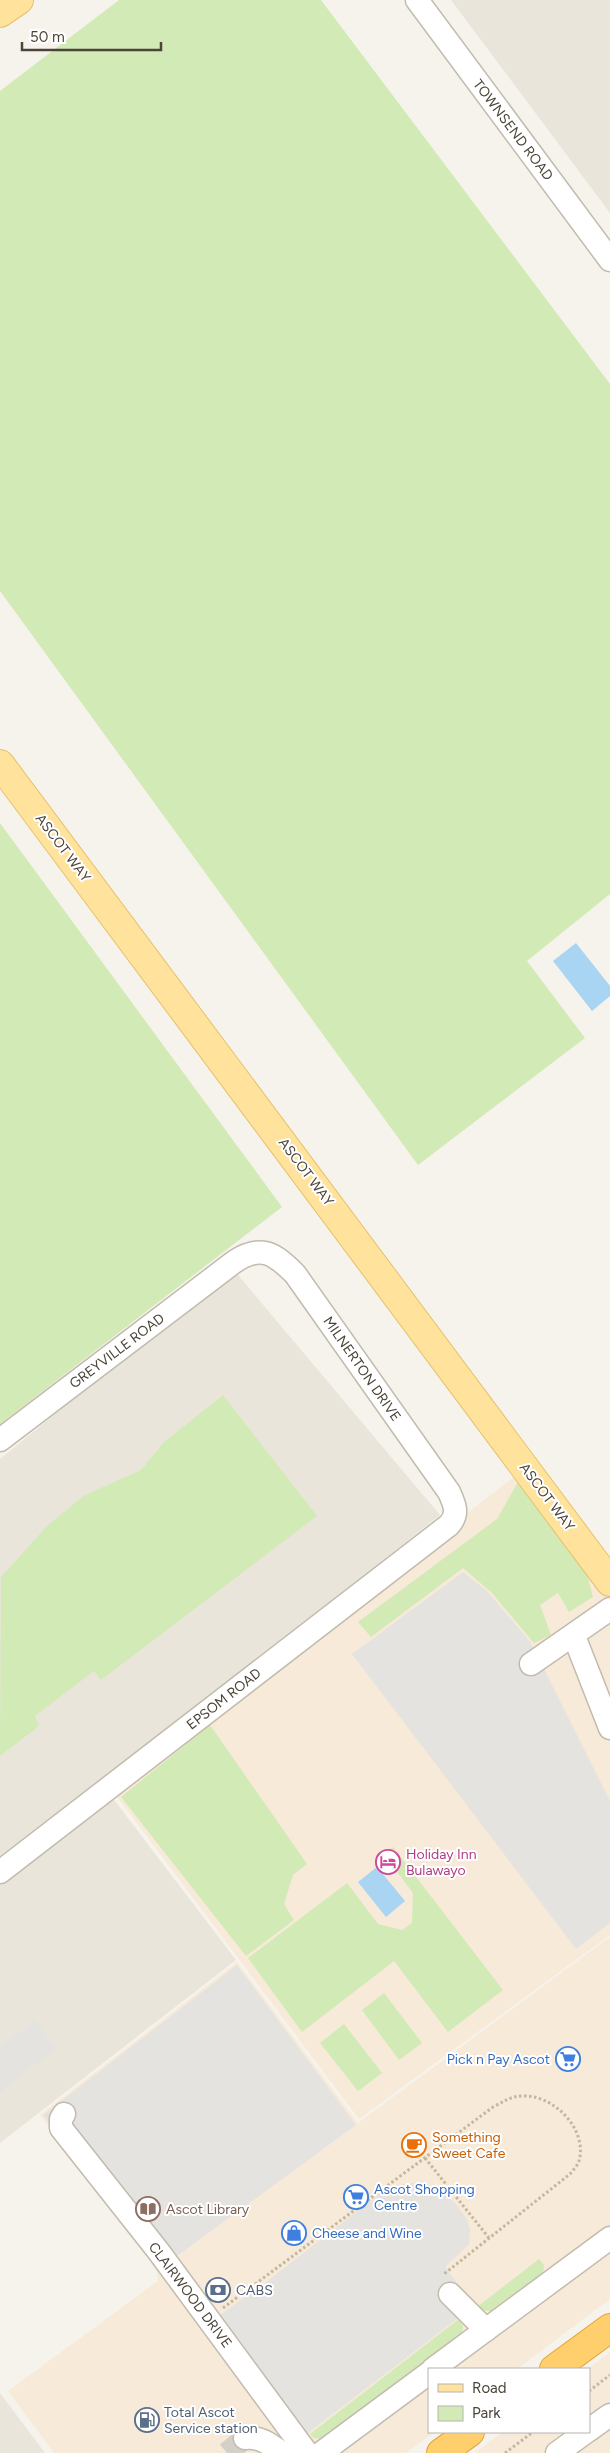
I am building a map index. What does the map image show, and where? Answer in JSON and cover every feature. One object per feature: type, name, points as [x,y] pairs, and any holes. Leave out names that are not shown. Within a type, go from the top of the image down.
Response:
[{"type":"highway","points":[[555,2368],[610,2328]]},
{"type":"highway","points":[[441,2453],[469,2433]]},
{"type":"main road","points":[[0,13],[19,0]]},
{"type":"main road","name":"ASCOT WAY","points":[[0,764],[610,1582]]},
{"type":"street","name":"TOWNSEND ROAD","points":[[417,0],[610,260]]},
{"type":"street","name":"MILNERTON DRIVE","points":[[234,1262],[257,1251],[269,1254],[284,1263],[295,1274],[449,1492],[456,1506],[455,1518],[449,1525]]},
{"type":"street","name":"GREYVILLE ROAD","points":[[0,1440],[234,1262]]},
{"type":"street","name":"EPSOM ROAD","points":[[0,1872],[449,1525]]},
{"type":"street","points":[[531,1664],[574,1636],[610,1609]]},
{"type":"street","points":[[574,1636],[610,1728]]},
{"type":"street","name":"CLAIRWOOD DRIVE","points":[[64,2114],[61,2119],[61,2128],[160,2252],[307,2453]]},
{"type":"street","points":[[434,2368],[610,2238]]},
{"type":"street","points":[[446,2285],[486,2330]]},
{"type":"street","points":[[321,2453],[428,2374]]},
{"type":"street","points":[[590,2430],[610,2415]]},
{"type":"street","points":[[557,2453],[585,2433]]},
{"type":"street","points":[[245,2438],[253,2437],[262,2440],[282,2453]]},
{"type":"path","points":[[209,2319],[493,2107],[513,2097],[524,2096],[542,2099],[559,2107],[572,2123],[579,2144],[579,2161],[570,2174],[489,2238],[446,2285]]},
{"type":"path","points":[[425,2158],[489,2238]]},
{"type":"path","points":[[590,2390],[610,2375]]},
{"type":"path","points":[[505,2453],[533,2433]]},
{"type":"shaded area","points":[[451,0],[610,0],[610,213]]},
{"type":"shaded area","points":[[233,1269],[440,1515],[102,1784],[236,1960],[0,2143],[0,1459]]},
{"type":"shaded area","name":"Holiday Inn Bulawayo","points":[[520,1472],[592,1573],[610,1606],[610,1935],[359,2119],[112,1790]]},
{"type":"shaded area","points":[[463,1572],[487,1591],[531,1643],[610,1801],[610,1923],[576,1949],[352,1654]]},
{"type":"shaded area","name":"Ascot Shopping Centre","points":[[610,1937],[610,2299],[518,2368],[428,2368],[428,2433],[433,2433],[406,2453],[54,2453],[8,2391],[158,2281],[157,2271],[40,2115],[237,1962],[358,2123]]},
{"type":"shaded area","points":[[237,1965],[356,2125],[158,2270],[43,2115]]},
{"type":"shaded area","points":[[35,2020],[56,2048],[0,2092],[0,2047]]},
{"type":"shaded area","points":[[424,2181],[454,2202],[467,2219],[470,2230],[469,2244],[445,2267],[474,2306],[300,2439],[214,2319],[265,2283],[388,2187]]},
{"type":"shaded area","points":[[610,2352],[610,2453],[475,2453],[502,2433],[590,2433],[590,2368],[588,2368]]},
{"type":"shaded area","points":[[0,2393],[45,2453],[0,2453]]},
{"type":"green space","points":[[119,0],[321,0],[610,384],[610,894],[527,961],[585,1038],[418,1165],[0,591],[0,91]]},
{"type":"green space","points":[[0,823],[282,1207],[0,1424]]},
{"type":"green space","points":[[223,1395],[317,1516],[101,1680],[94,1671],[35,1716],[39,1726],[0,1756],[1,1577],[48,1525],[85,1495],[141,1470],[164,1442]]},
{"type":"green space","points":[[518,1482],[586,1571],[593,1597],[569,1612],[558,1593],[540,1605],[551,1635],[534,1643],[491,1592],[463,1568],[371,1637],[358,1622],[497,1519]]},
{"type":"green space","points":[[210,1725],[307,1864],[293,1875],[284,1904],[294,1920],[246,1956],[121,1797]]},
{"type":"green space","points":[[393,1847],[503,1990],[448,2032],[394,1961],[302,2032],[248,1958],[347,1883],[378,1924],[402,1930],[412,1923],[413,1893],[384,1854]]},
{"type":"green space","points":[[384,1993],[422,2043],[399,2060],[362,2010]]},
{"type":"green space","points":[[344,2024],[382,2073],[358,2091],[320,2043]]},
{"type":"green space","points":[[539,2259],[544,2265],[543,2274],[494,2312],[477,2307]]},
{"type":"green space","points":[[459,2319],[463,2326],[462,2335],[326,2439],[314,2438],[310,2434]]},
{"type":"water","points":[[576,943],[610,986],[610,996],[592,1011],[553,961]]},
{"type":"water","points":[[377,1867],[405,1901],[386,1917],[358,1882]]},
{"type":"tunnel","points":[[227,2453],[245,2438]]},
{"type":"place","name":"Holiday Inn Bulawayo","points":[[388,1862]]},
{"type":"place","name":"Pick n Pay Ascot","points":[[568,2059]]},
{"type":"place","name":"Something Sweet Cafe","points":[[414,2145]]},
{"type":"place","name":"Ascot Shopping Centre","points":[[356,2197]]},
{"type":"place","name":"Ascot Library","points":[[148,2209]]},
{"type":"place","name":"Cheese and Wine","points":[[294,2233]]},
{"type":"place","name":"CABS","points":[[218,2290]]},
{"type":"place","name":"Total Ascot Service station","points":[[147,2420]]}]
